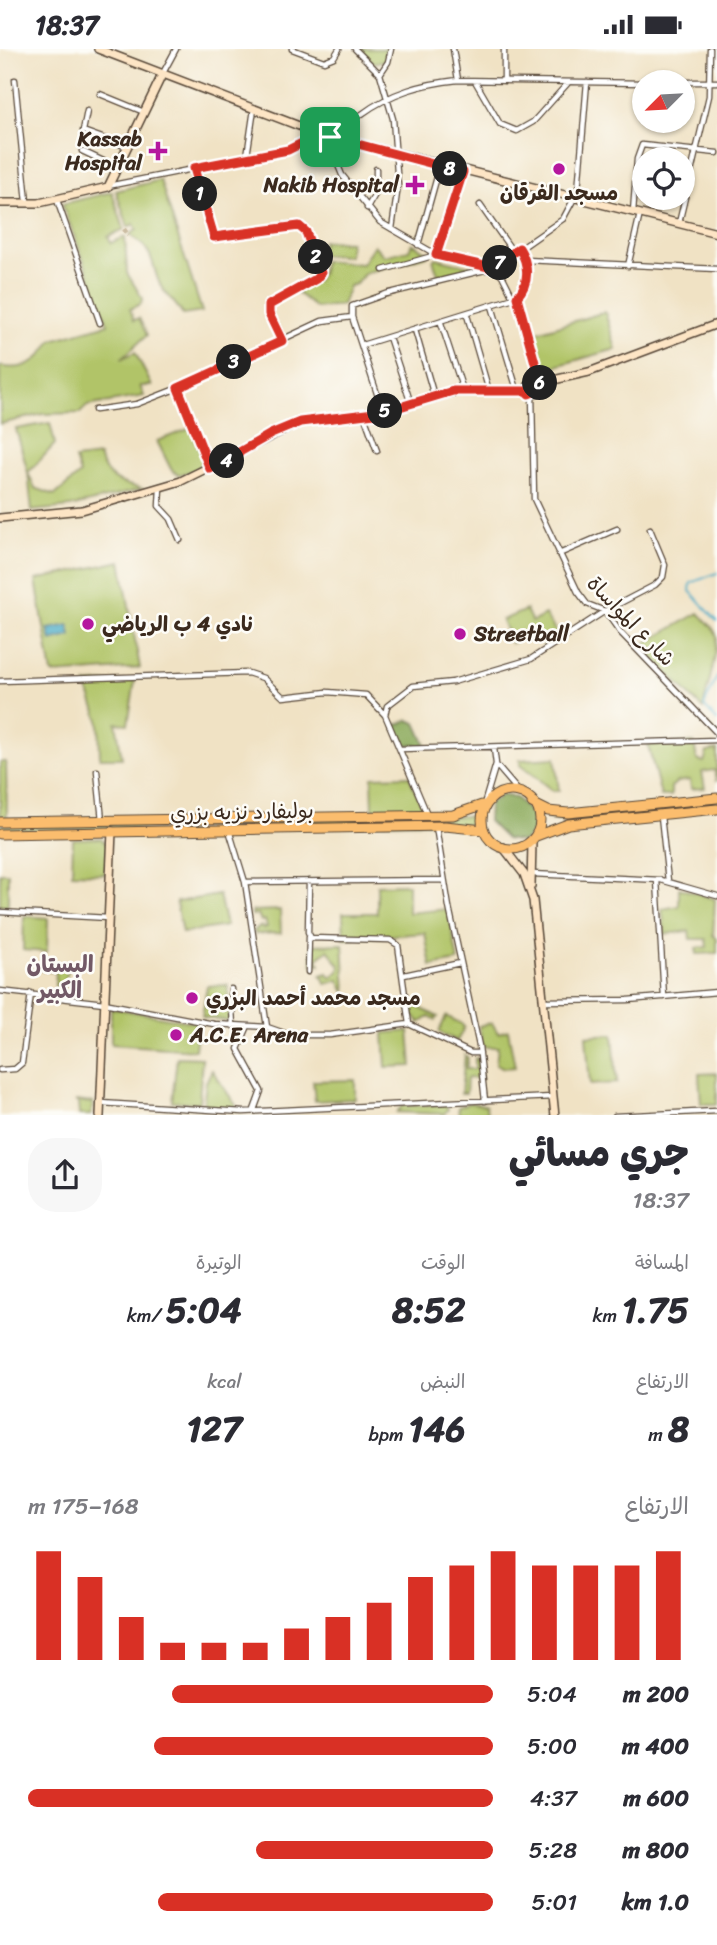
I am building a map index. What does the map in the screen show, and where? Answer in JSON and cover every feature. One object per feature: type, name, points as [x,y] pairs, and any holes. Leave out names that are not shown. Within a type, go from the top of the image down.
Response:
[{"type":"highway","points":[[717,798],[562,813],[541,809],[520,793],[504,790],[484,803],[484,829],[503,847],[516,849],[568,824],[717,809]]},
{"type":"highway","name":"بوليفارد نزيه بزري","points":[[0,822],[428,815],[464,813],[484,803]]},
{"type":"highway","points":[[532,803],[540,820],[534,839]]},
{"type":"highway","name":"بوليفارد نزيه بزري","points":[[0,834],[436,826],[484,829]]},
{"type":"main road","points":[[98,49],[329,140],[354,143],[717,233]]},
{"type":"main road","points":[[0,203],[57,200],[107,187],[162,75]]},
{"type":"main road","points":[[0,518],[82,510],[160,488],[210,469],[294,423],[383,412],[463,390],[525,392],[528,386],[562,379],[717,324]]},
{"type":"main road","points":[[100,1115],[112,831]]},
{"type":"main road","points":[[534,839],[528,874],[545,1001],[555,1115]]},
{"type":"main road","points":[[503,847],[528,874]]},
{"type":"street","points":[[162,75],[176,49]]},
{"type":"street","points":[[292,49],[324,61],[334,57],[339,49]]},
{"type":"street","points":[[355,49],[380,74],[393,119],[398,156],[398,186],[392,229]]},
{"type":"street","points":[[380,74],[391,49]]},
{"type":"street","points":[[453,49],[458,80]]},
{"type":"street","points":[[504,49],[504,81]]},
{"type":"street","points":[[694,147],[714,82],[710,49]]},
{"type":"street","points":[[15,80],[27,203]]},
{"type":"street","points":[[302,143],[306,123],[327,125],[352,119],[386,96],[430,83],[458,80],[632,83]]},
{"type":"street","points":[[475,81],[500,124],[517,131],[533,122],[568,82]]},
{"type":"street","points":[[383,412],[352,317],[352,306],[493,268],[561,221],[576,199],[582,167],[587,82]]},
{"type":"street","points":[[695,82],[714,82]]},
{"type":"street","points":[[100,94],[145,113]]},
{"type":"street","points":[[247,156],[254,109]]},
{"type":"street","points":[[87,111],[83,131],[127,147]]},
{"type":"street","points":[[352,119],[346,129],[354,143]]},
{"type":"street","points":[[107,187],[247,156],[288,150],[302,143],[329,140],[333,157],[342,175],[367,208],[392,229],[436,255],[493,268],[505,279],[515,298],[540,385]]},
{"type":"street","points":[[641,147],[659,147]]},
{"type":"street","points":[[82,151],[116,167]]},
{"type":"street","points":[[695,151],[717,153]]},
{"type":"street","points":[[418,245],[440,166]]},
{"type":"street","points":[[194,168],[216,238],[288,225],[299,226],[306,232],[321,273],[316,279],[269,305],[269,314],[282,341]]},
{"type":"street","points":[[367,208],[376,193],[376,169]]},
{"type":"street","points":[[436,255],[463,172]]},
{"type":"street","points":[[57,200],[100,323]]},
{"type":"street","points":[[480,205],[513,252]]},
{"type":"street","points":[[678,223],[681,210]]},
{"type":"street","points":[[628,265],[637,213]]},
{"type":"street","points":[[362,345],[441,323],[515,298],[525,284],[526,260],[519,248]]},
{"type":"street","points":[[383,270],[436,255]]},
{"type":"street","points":[[526,260],[717,269]]},
{"type":"street","name":"شارع المواساة","points":[[492,306],[525,392],[534,499],[581,596],[589,605],[605,611],[620,632],[717,733]]},
{"type":"street","points":[[467,315],[489,391]]},
{"type":"street","points":[[95,410],[137,404],[327,320],[352,317]]},
{"type":"street","points":[[441,323],[463,390]]},
{"type":"street","points":[[415,330],[434,396]]},
{"type":"street","points":[[389,337],[411,404]]},
{"type":"street","points":[[178,388],[210,469]]},
{"type":"street","points":[[365,415],[377,451]]},
{"type":"street","points":[[160,488],[159,506],[171,519],[180,540]]},
{"type":"street","points":[[559,554],[617,529]]},
{"type":"street","points":[[385,715],[387,706],[408,688],[453,682],[524,662],[559,643],[605,611],[655,585],[663,577],[664,558],[650,529]]},
{"type":"street","points":[[0,681],[248,673],[263,678],[283,697],[327,692],[366,695],[373,698],[385,715],[428,815]]},
{"type":"street","points":[[400,749],[717,740]]},
{"type":"street","points":[[484,803],[496,764],[494,748]]},
{"type":"street","points":[[496,764],[520,793]]},
{"type":"street","points":[[97,771],[102,820]]},
{"type":"street","points":[[660,814],[668,881]]},
{"type":"street","points":[[436,826],[460,963],[480,1053],[485,1101]]},
{"type":"street","points":[[229,830],[244,882],[267,1027]]},
{"type":"street","points":[[528,874],[578,879],[668,881],[717,896]]},
{"type":"street","points":[[244,882],[444,880]]},
{"type":"street","points":[[657,880],[664,997]]},
{"type":"street","points":[[308,972],[309,881]]},
{"type":"street","points":[[0,912],[108,918]]},
{"type":"street","points":[[309,936],[325,941],[395,941],[404,975],[408,1024]]},
{"type":"street","points":[[404,975],[460,963]]},
{"type":"street","points":[[231,989],[233,1026]]},
{"type":"street","points":[[0,991],[104,1003],[247,1028],[267,1027],[290,1035],[330,1035],[408,1024],[471,1053],[480,1053]]},
{"type":"street","points":[[545,1001],[664,997],[717,992]]},
{"type":"street","points":[[0,1070],[15,1069],[22,1063],[31,993]]},
{"type":"street","points":[[247,1028],[239,1050],[261,1094],[253,1111]]},
{"type":"street","points":[[101,1103],[194,1111],[253,1111],[553,1097]]},
{"type":"street","points":[[615,1115],[717,1111]]},
{"type":"green space","points":[[360,49],[388,49],[386,60],[374,63]]},
{"type":"green space","points":[[160,180],[202,312],[183,315],[162,288],[150,255],[130,234],[137,230],[134,224],[128,227],[116,191]]},
{"type":"green space","points":[[112,192],[124,229],[108,237],[111,243],[125,237],[127,273],[142,298],[141,304],[130,309],[134,320],[139,318],[147,335],[121,359],[135,352],[152,386],[140,386],[144,396],[87,406],[80,413],[43,414],[0,424],[0,366],[24,366],[37,359],[52,340],[108,324],[62,204]]},
{"type":"green space","points":[[322,241],[350,242],[349,256],[322,255]]},
{"type":"green space","points":[[412,243],[428,253],[427,256],[365,273],[356,284],[349,286],[342,305],[316,308],[295,291],[307,287],[319,278],[323,261],[362,264],[374,245],[384,256],[409,250]]},
{"type":"green space","points":[[436,258],[473,267],[439,277],[433,260]]},
{"type":"green space","points":[[605,312],[616,349],[545,369],[534,333]]},
{"type":"green space","points":[[50,423],[55,444],[28,473],[16,429]]},
{"type":"green space","points":[[191,428],[204,462],[195,470],[178,475],[171,469],[157,441]]},
{"type":"green space","points":[[99,456],[106,471],[115,480],[142,489],[70,507],[32,511],[28,473],[35,488],[55,495],[80,474],[75,459]]},
{"type":"green space","name":"نادي 4 ب الرياضي","points":[[121,561],[140,668],[52,674],[36,580]]},
{"type":"green space","points":[[526,610],[532,622],[545,615],[560,637],[545,647],[535,630],[511,643],[502,620]]},
{"type":"green space","points":[[699,613],[717,636],[714,664],[703,709],[640,646]]},
{"type":"green space","points":[[135,681],[128,724],[116,723],[122,758],[100,758],[99,720],[86,684]]},
{"type":"green space","points":[[408,720],[416,723],[426,745],[405,745],[394,726]]},
{"type":"green space","points":[[694,743],[697,760],[704,762],[707,752],[717,750],[717,781],[715,770],[702,772],[705,788],[691,789],[690,780],[677,782],[671,787],[671,796],[661,796],[648,745]]},
{"type":"green space","points":[[555,758],[559,791],[553,791],[520,765],[520,760]]},
{"type":"green space","points":[[0,762],[6,762],[7,816],[0,816]]},
{"type":"green space","points":[[409,776],[423,808],[373,809],[372,777]]},
{"type":"green space","points":[[502,795],[516,798],[532,814],[534,831],[523,842],[506,839],[488,821],[489,804]]},
{"type":"green space","points":[[717,801],[717,805],[557,821],[546,818]]},
{"type":"green space","points":[[476,816],[476,825],[418,822],[0,831],[0,825]]},
{"type":"green space","points":[[101,838],[108,845],[105,874],[72,873],[73,839]]},
{"type":"green space","points":[[0,873],[8,873],[8,906],[0,906]]},
{"type":"green space","points":[[408,884],[408,913],[448,909],[458,961],[431,966],[425,933],[344,939],[343,913],[377,913],[377,885]]},
{"type":"green space","points":[[679,888],[715,899],[713,935],[717,939],[717,953],[697,954],[696,948],[707,947],[706,939],[690,939],[689,931],[665,934],[662,909],[679,906]]},
{"type":"green space","points":[[219,895],[226,926],[182,933],[176,902]]},
{"type":"green space","points":[[280,910],[281,933],[255,934],[254,930],[267,927],[265,920],[261,921],[258,914],[252,915],[252,911]]},
{"type":"green space","points":[[24,916],[48,918],[47,952],[23,950]]},
{"type":"green space","points":[[343,944],[346,992],[339,980],[326,984],[321,975],[328,973],[331,977],[339,971],[340,966],[328,950],[316,959],[320,964],[312,964],[312,945]]},
{"type":"green space","points":[[41,962],[67,964],[65,987],[55,986],[56,972],[41,970]]},
{"type":"green space","points":[[228,985],[229,1021],[202,1017],[207,986]]},
{"type":"green space","points":[[412,1004],[438,1017],[436,1020],[429,1017],[420,1023],[410,1011]]},
{"type":"green space","points":[[111,1008],[198,1023],[195,1050],[111,1044]]},
{"type":"green space","points":[[446,1016],[462,1024],[464,1028],[457,1041],[439,1032]]},
{"type":"green space","points":[[492,1023],[498,1033],[508,1030],[515,1067],[504,1068],[496,1064],[498,1047],[483,1047],[479,1026]]},
{"type":"green space","points":[[409,1031],[412,1066],[386,1067],[384,1033]]},
{"type":"green space","points":[[613,1034],[617,1083],[590,1085],[586,1036]]},
{"type":"green space","points":[[465,1055],[468,1058],[466,1069],[475,1069],[475,1058],[480,1061],[481,1079],[467,1078],[466,1093],[461,1093]]},
{"type":"green space","points":[[177,1057],[202,1058],[199,1103],[172,1101]]},
{"type":"green space","points":[[212,1070],[239,1110],[203,1107],[206,1082]]},
{"type":"green space","points":[[717,1073],[717,1104],[701,1104],[699,1074]]},
{"type":"green space","points":[[355,1080],[355,1099],[315,1101],[313,1081]]},
{"type":"green space","points":[[75,1101],[93,1103],[91,1115],[79,1115],[78,1103]]},
{"type":"green space","points":[[469,1103],[486,1105],[487,1115],[459,1115],[458,1107]]},
{"type":"green space","points":[[445,1105],[448,1109],[444,1114],[397,1112],[402,1106]]},
{"type":"water","points":[[69,625],[71,636],[51,641],[48,629]]},
{"type":"waterway","points":[[717,573],[691,583],[690,591],[717,621]]},
{"type":"waterway","points":[[717,677],[704,706],[717,721]]},
{"type":"tunnel","points":[[124,229],[128,235]]},
{"type":"place","name":"Kassab Hospital","points":[[158,151]]},
{"type":"place","name":"مسجد الفرقان","points":[[559,169]]},
{"type":"place","name":"Nakib Hospital","points":[[415,185]]},
{"type":"place","name":"نادي 4 ب الرياضي","points":[[88,624]]},
{"type":"place","name":"Streetball","points":[[460,634]]},
{"type":"place","name":"مسجد محمد أحمد البزري","points":[[192,998]]},
{"type":"place","name":"A.C.E. Arena","points":[[176,1035]]},
{"type":"district","name":"البستان الكبير","points":[[60,977]]},
{"type":"route","points":[[320,134],[330,137],[463,172],[436,255],[457,262],[493,268],[519,248],[526,260],[527,271],[525,284],[517,297],[535,360],[538,383],[542,388],[529,394],[526,391],[453,391],[383,412],[300,422],[271,434],[210,469],[178,388],[282,341],[269,314],[269,305],[316,279],[321,273],[302,227],[288,225],[214,237],[194,168],[288,150],[320,134]]}]
